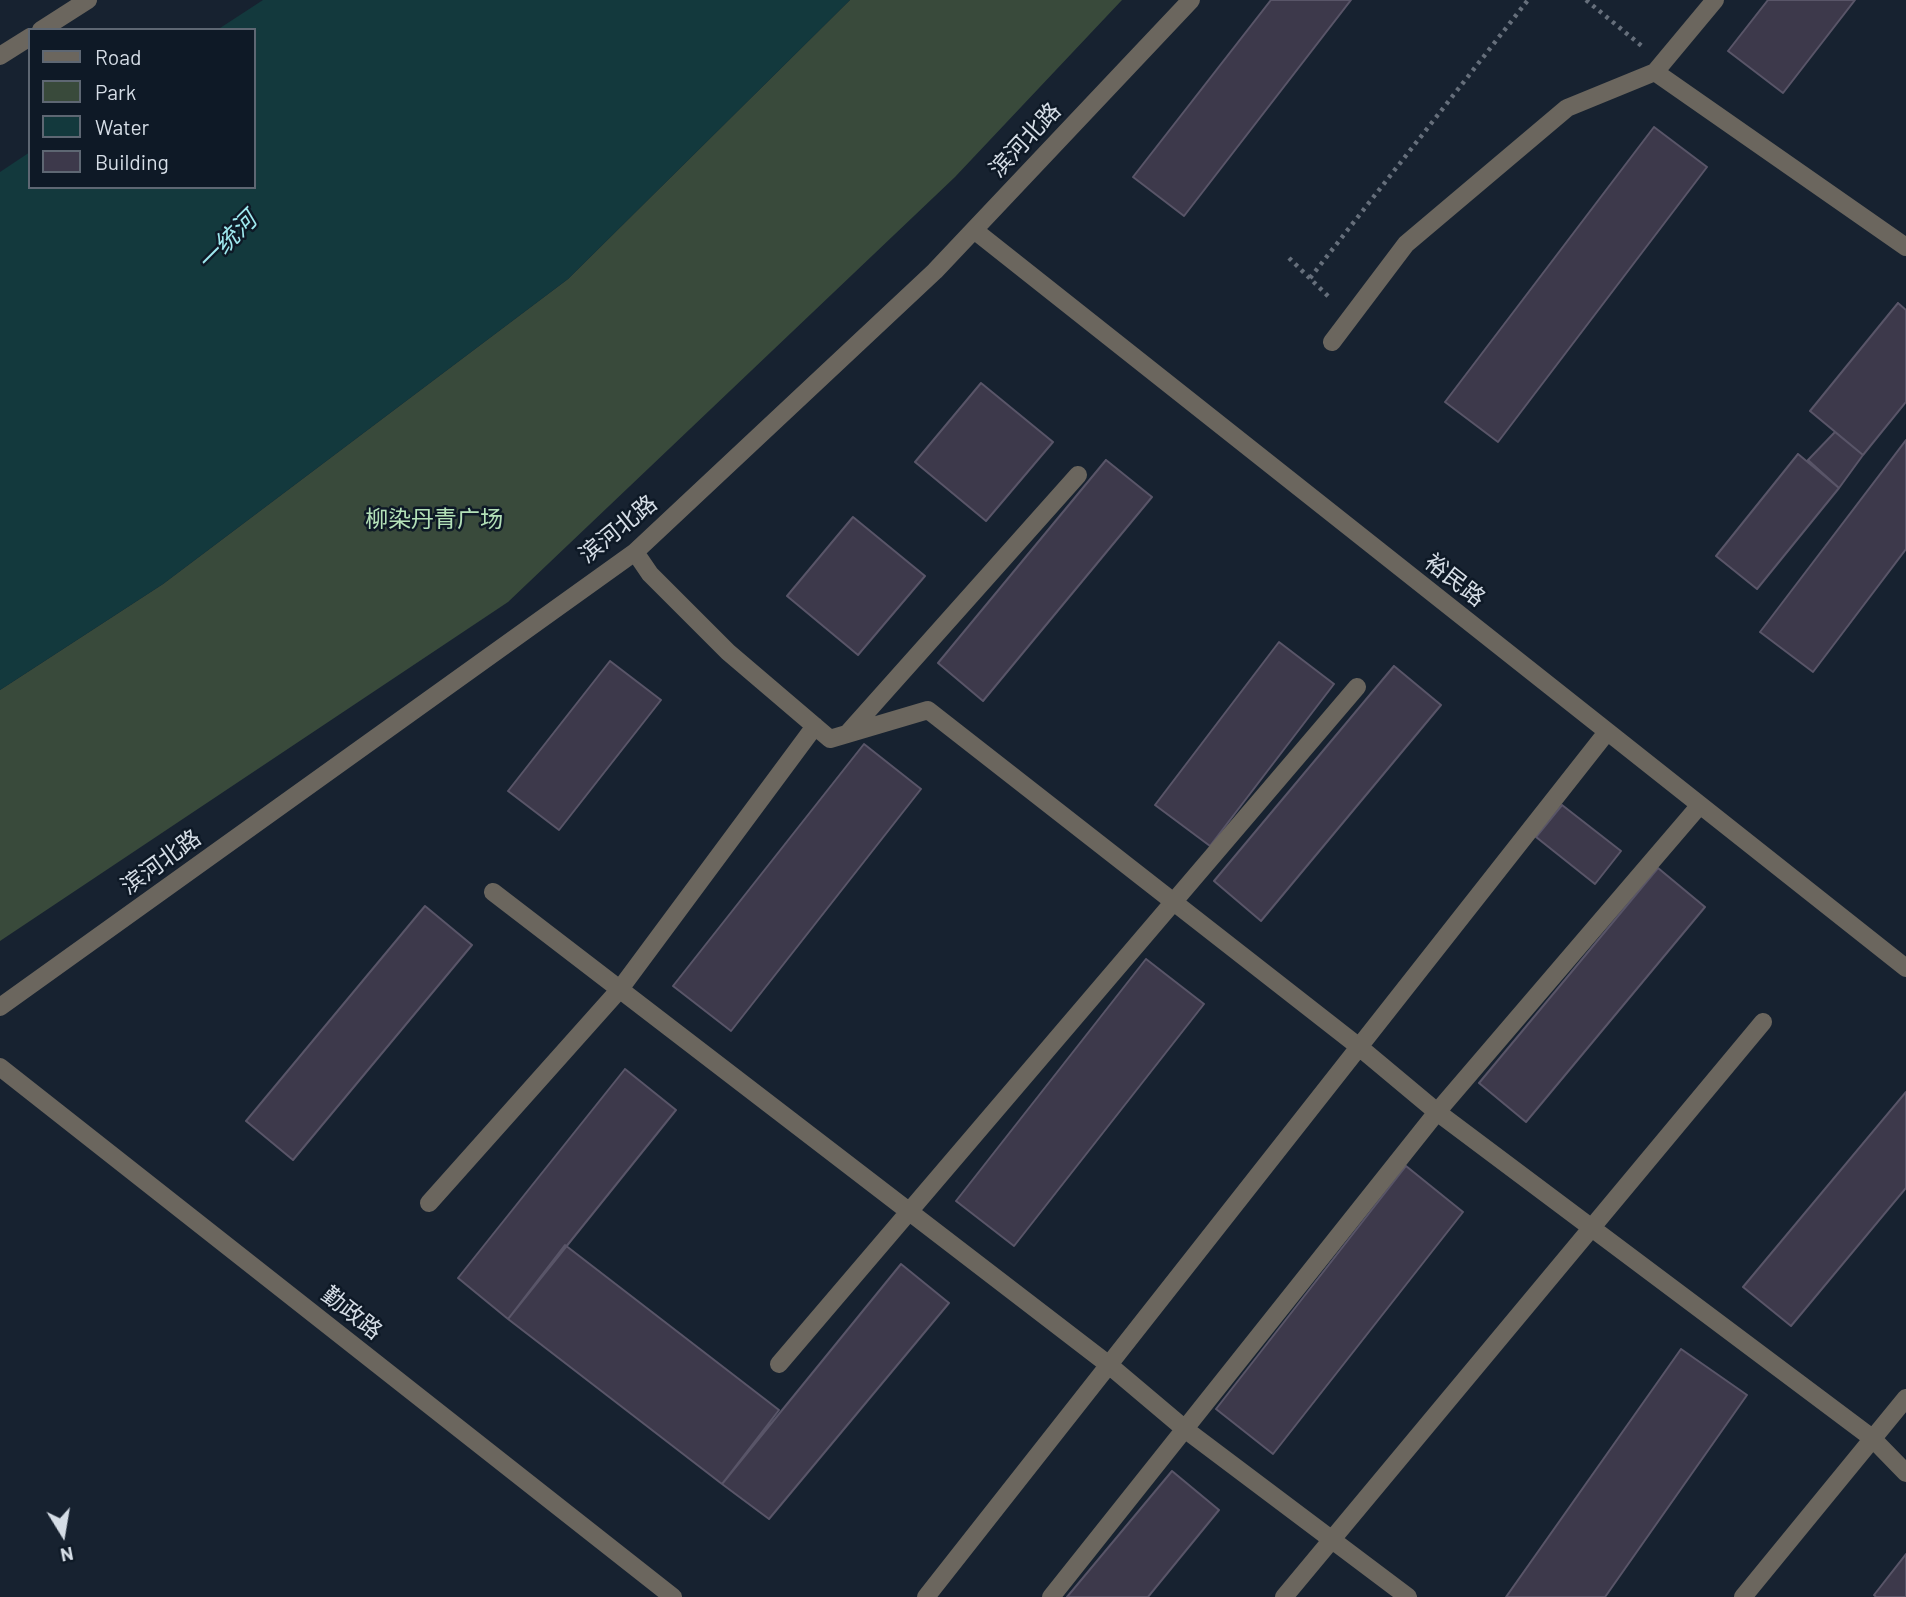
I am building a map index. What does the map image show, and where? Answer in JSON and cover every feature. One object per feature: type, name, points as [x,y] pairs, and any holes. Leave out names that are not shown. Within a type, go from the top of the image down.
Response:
[{"type":"street","points":[[44,28],[88,0]]},
{"type":"street","name":"滨河北路","points":[[0,1007],[635,552],[935,271],[1191,0]]},
{"type":"street","points":[[1332,342],[1406,244],[1567,108],[1659,67],[1715,0]]},
{"type":"street","points":[[0,56],[28,38]]},
{"type":"street","points":[[1659,67],[1906,247]]},
{"type":"street","name":"裕民路","points":[[974,230],[1906,968]]},
{"type":"street","points":[[848,734],[1078,475]]},
{"type":"street","points":[[635,552],[650,574],[728,652],[830,739],[928,710],[1358,1046],[1437,1112],[1872,1438],[1906,1473]]},
{"type":"street","points":[[779,1364],[1357,687]]},
{"type":"street","points":[[429,1203],[620,989],[815,726]]},
{"type":"street","points":[[926,1597],[1607,732]]},
{"type":"street","points":[[1051,1597],[1437,1112],[1700,805]]},
{"type":"street","points":[[493,892],[1109,1364],[1186,1430],[1408,1597]]},
{"type":"street","points":[[1284,1597],[1763,1022]]},
{"type":"street","name":"勤政路","points":[[0,1067],[673,1597]]},
{"type":"street","points":[[1743,1597],[1906,1398]]},
{"type":"path","points":[[1310,278],[1528,0]]},
{"type":"path","points":[[1586,0],[1659,67]]},
{"type":"path","points":[[1289,258],[1350,318]]},
{"type":"green space","name":"柳染丹青广场","points":[[850,0],[1122,0],[955,177],[508,602],[0,941],[0,690],[163,584],[568,279]]},
{"type":"water","name":"一统河","points":[[263,0],[850,0],[568,279],[163,584],[0,690],[0,172],[28,153],[28,189],[256,189],[256,28],[220,28]]},
{"type":"building","points":[[1271,0],[1351,0],[1184,216],[1133,177]]},
{"type":"building","points":[[1768,0],[1855,0],[1783,93],[1728,51]]},
{"type":"building","points":[[1654,127],[1707,167],[1498,442],[1445,402]]},
{"type":"building","points":[[1898,303],[1906,310],[1906,402],[1863,455],[1810,411]]},
{"type":"building","points":[[981,383],[1053,442],[986,521],[915,462]]},
{"type":"building","points":[[1835,432],[1863,455],[1839,488],[1808,460]]},
{"type":"building","points":[[1906,440],[1906,549],[1813,672],[1760,632]]},
{"type":"building","points":[[1798,454],[1839,488],[1757,589],[1716,556]]},
{"type":"building","points":[[1106,460],[1152,497],[983,701],[938,663]]},
{"type":"building","points":[[853,517],[925,576],[858,655],[787,596]]},
{"type":"building","points":[[1279,642],[1334,684],[1210,846],[1155,805]]},
{"type":"building","points":[[610,661],[661,700],[559,830],[508,791]]},
{"type":"building","points":[[1394,666],[1441,705],[1261,921],[1214,881]]},
{"type":"building","points":[[864,744],[921,789],[731,1031],[673,986]]},
{"type":"building","points":[[1562,805],[1621,851],[1595,884],[1536,837]]},
{"type":"building","points":[[1658,868],[1705,907],[1526,1122],[1479,1083]]},
{"type":"building","points":[[425,906],[472,945],[293,1160],[246,1121]]},
{"type":"building","points":[[1146,959],[1204,1004],[1014,1246],[956,1201]]},
{"type":"building","points":[[625,1069],[676,1110],[508,1319],[458,1278]]},
{"type":"building","points":[[1906,1092],[1906,1188],[1791,1326],[1743,1287]]},
{"type":"building","points":[[1406,1166],[1463,1212],[1273,1454],[1216,1409]]},
{"type":"building","points":[[565,1245],[779,1410],[722,1484],[508,1319]]},
{"type":"building","points":[[901,1264],[949,1303],[769,1519],[722,1484]]},
{"type":"building","points":[[1681,1349],[1747,1395],[1605,1597],[1506,1597]]},
{"type":"building","points":[[1172,1471],[1219,1510],[1148,1597],[1067,1597]]},
{"type":"building","points":[[1906,1554],[1906,1597],[1876,1597],[1874,1595]]}]
